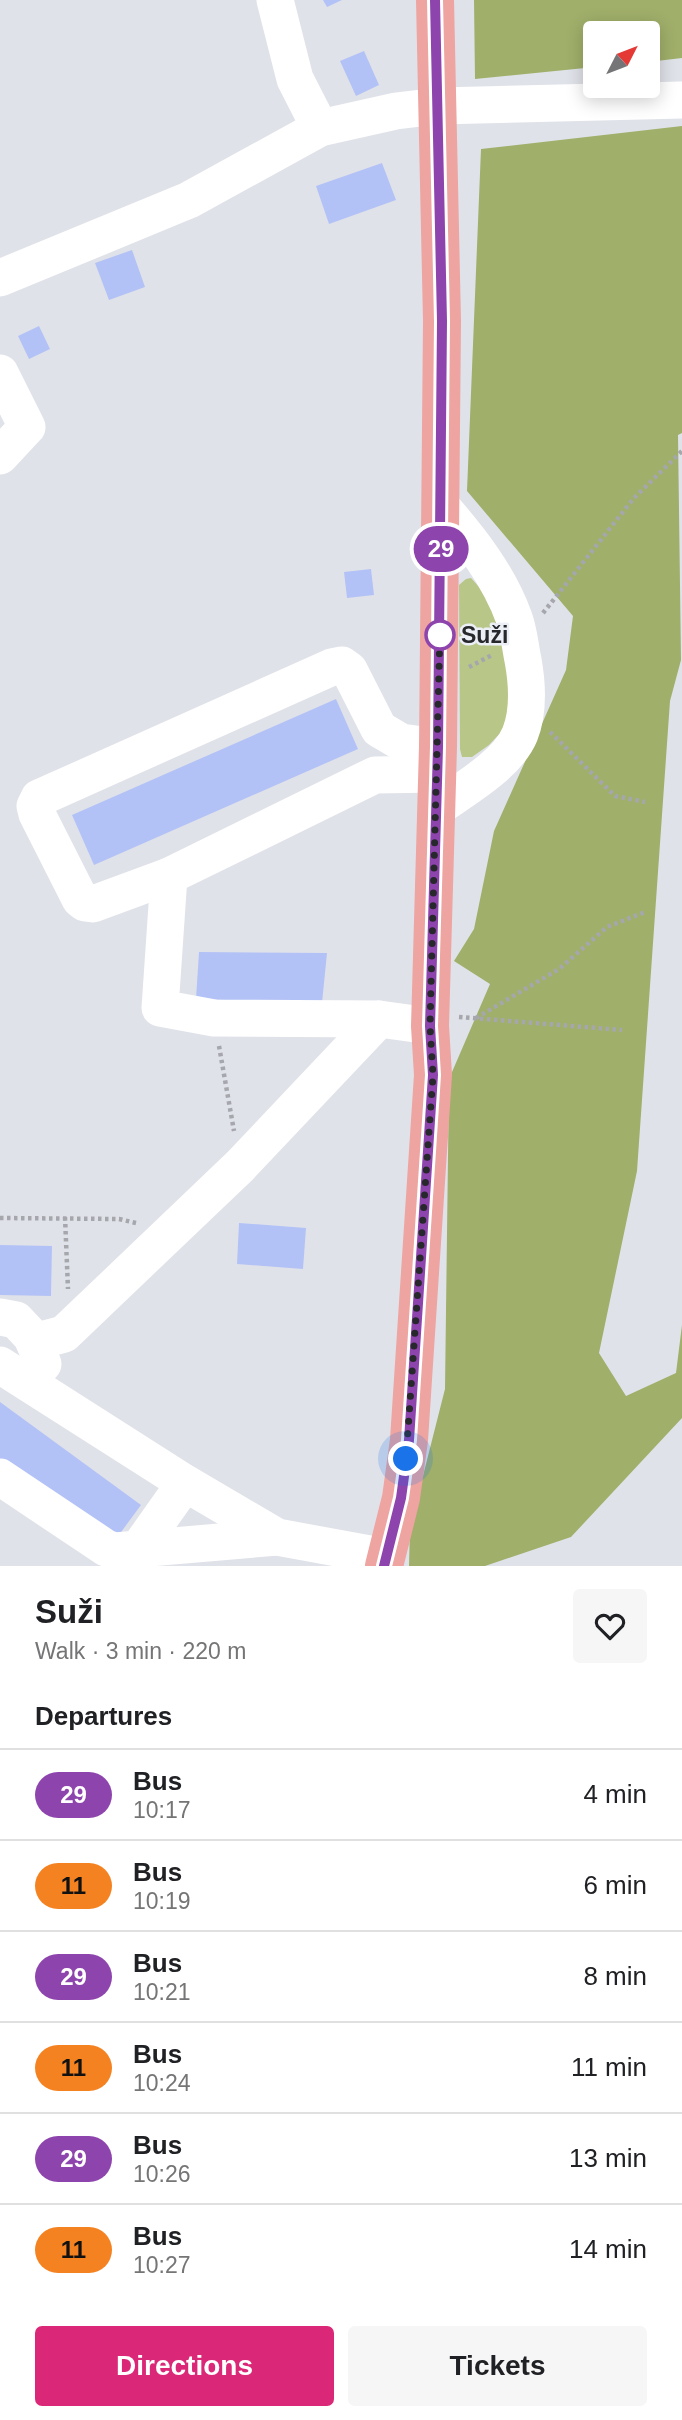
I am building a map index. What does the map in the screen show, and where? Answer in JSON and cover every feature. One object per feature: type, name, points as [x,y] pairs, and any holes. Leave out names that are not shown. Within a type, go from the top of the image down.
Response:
[{"type":"main road","points":[[385,1562],[401,1498],[409,1440],[433,1075],[431,1020],[438,776],[442,321],[435,0]]},
{"type":"street","points":[[275,0],[295,79],[320,128]]},
{"type":"street","points":[[0,278],[188,200],[320,128],[396,111],[438,106],[682,100]]},
{"type":"street","points":[[0,373],[27,426],[0,456]]},
{"type":"street","points":[[438,776],[401,742],[379,729],[349,670],[342,665],[332,667],[39,798],[35,806],[80,899],[93,904],[169,876],[375,775],[480,778],[508,754],[520,734],[526,707],[526,676],[515,620],[506,597],[472,542],[441,506]]},
{"type":"street","points":[[169,876],[160,1009],[214,1018],[431,1020]]},
{"type":"street","points":[[34,1342],[64,1334],[75,1324],[240,1167],[379,1019]]},
{"type":"street","points":[[0,1318],[16,1320],[34,1342],[43,1364],[48,1396]]},
{"type":"street","points":[[0,1365],[185,1483],[277,1537],[385,1562]]},
{"type":"street","points":[[0,1477],[106,1548],[115,1551],[277,1537]]},
{"type":"street","points":[[139,1548],[185,1483]]},
{"type":"path","points":[[439,681],[519,642],[634,498],[682,451]]},
{"type":"path","points":[[526,707],[615,796],[645,802]]},
{"type":"path","points":[[476,1018],[559,969],[607,927],[645,912]]},
{"type":"path","points":[[214,1018],[240,1167]]},
{"type":"path","points":[[431,1020],[476,1018],[622,1030]]},
{"type":"path","points":[[65,1217],[68,1297],[75,1324]]},
{"type":"path","points":[[0,1218],[119,1219],[140,1224],[166,1237]]},
{"type":"green space","points":[[474,0],[682,0],[682,58],[660,61],[660,21],[583,21],[583,68],[475,79]]},
{"type":"green space","points":[[682,126],[682,433],[678,435],[681,660],[670,701],[637,1171],[599,1353],[626,1396],[676,1373],[682,1325],[682,1418],[571,1537],[485,1566],[409,1566],[410,1527],[445,1389],[449,1079],[490,984],[454,961],[474,929],[494,831],[566,670],[573,616],[467,491],[481,149]]},
{"type":"green space","points":[[471,578],[488,597],[507,637],[513,701],[505,728],[489,745],[472,757],[462,757],[459,585]]},
{"type":"building","points":[[323,0],[342,0],[327,7]]},
{"type":"building","points":[[364,51],[379,85],[356,96],[340,61]]},
{"type":"building","points":[[382,163],[396,200],[329,224],[316,186]]},
{"type":"building","points":[[132,250],[145,287],[109,300],[95,263]]},
{"type":"building","points":[[39,326],[50,349],[29,359],[18,336]]},
{"type":"building","points":[[371,569],[374,595],[347,598],[344,572]]},
{"type":"building","points":[[336,699],[358,749],[94,865],[72,815]]},
{"type":"building","points":[[199,952],[327,953],[322,1003],[196,999]]},
{"type":"building","points":[[239,1223],[306,1228],[303,1269],[237,1264]]},
{"type":"building","points":[[0,1245],[52,1246],[51,1296],[0,1295]]},
{"type":"building","points":[[0,1402],[141,1505],[113,1543],[0,1460]]},
{"type":"bus line","name":"29","points":[[384,1566],[401,1498],[409,1440],[433,1075],[430,1026],[438,747],[442,321],[435,0]]},
{"type":"place","name":"Suži","points":[[440,635]]},
{"type":"route","points":[[406,1459],[433,1075],[430,1026],[440,631],[440,635]]}]
